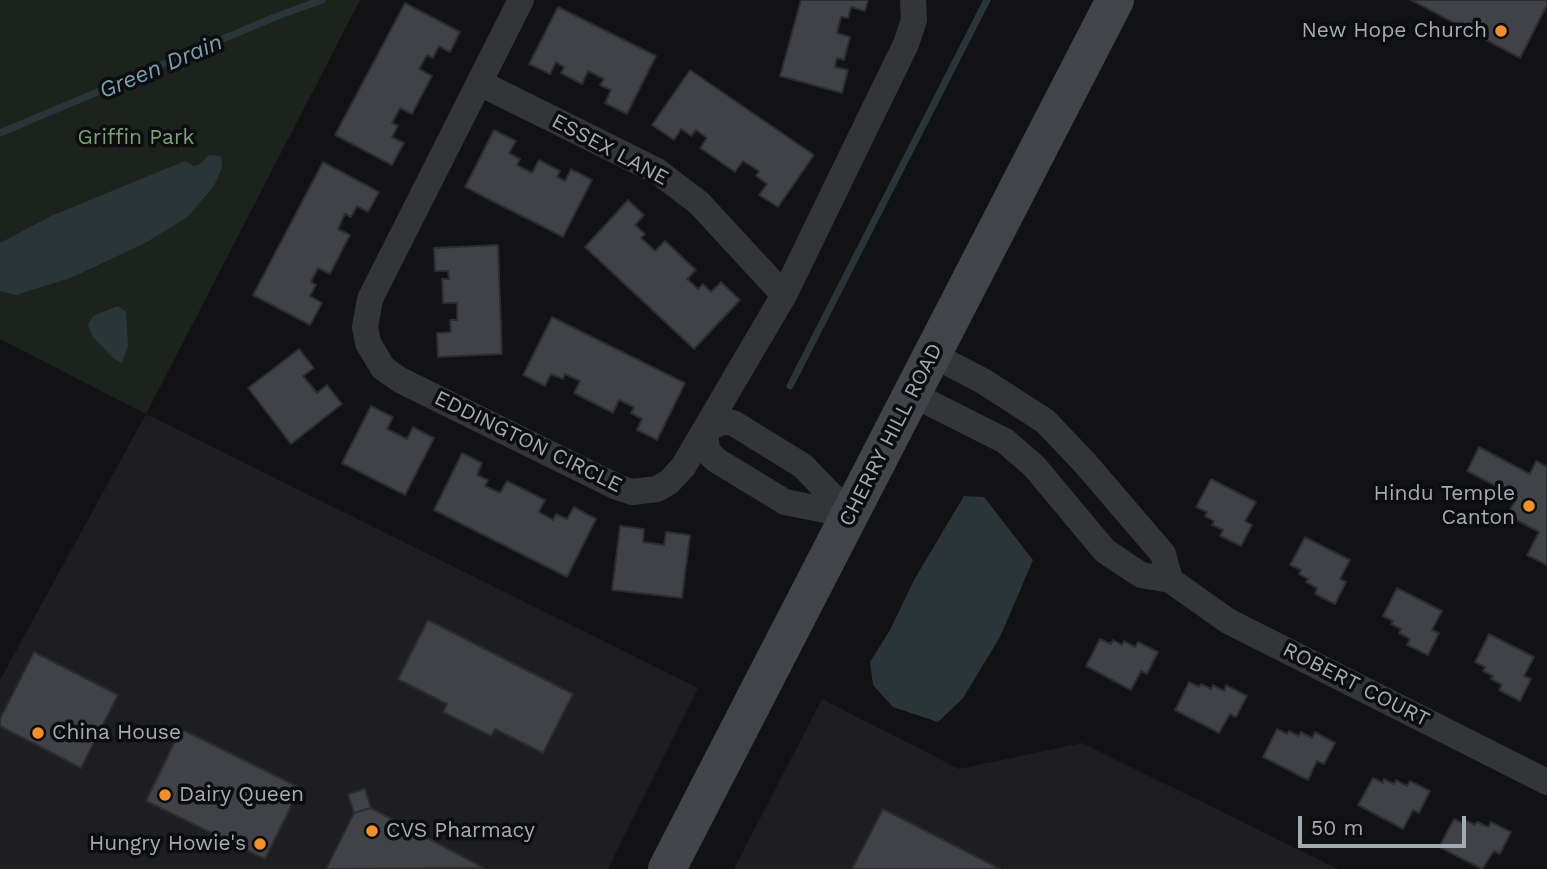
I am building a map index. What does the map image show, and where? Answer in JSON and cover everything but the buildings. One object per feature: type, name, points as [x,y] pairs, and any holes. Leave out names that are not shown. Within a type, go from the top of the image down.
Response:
[{"type":"main road","name":"CHERRY HILL ROAD","points":[[667,869],[1115,0]]},
{"type":"street","name":"EDDINGTON CIRCLE","points":[[521,0],[370,299],[365,327],[373,355],[383,368],[400,380],[632,492],[657,489],[669,482],[683,467],[784,295],[906,44],[914,20],[913,0]]},
{"type":"street","name":"ESSEX LANE","points":[[480,83],[657,171],[698,203],[784,295]]},
{"type":"street","points":[[933,355],[983,381],[1045,421],[1163,554],[1170,580]]},
{"type":"street","name":"ROBERT COURT","points":[[912,394],[1005,441],[1034,466],[1105,551],[1141,575],[1170,580],[1228,621],[1547,782]]},
{"type":"street","points":[[725,421],[735,424],[803,466],[850,515],[785,502],[716,460],[707,451],[705,430],[725,421]]},
{"type":"shaded area","points":[[208,155],[221,156],[222,168],[214,186],[187,217],[147,242],[73,277],[16,295],[0,291],[0,243],[51,216],[185,161],[194,166],[202,163]]},
{"type":"shaded area","points":[[118,306],[126,312],[128,346],[122,363],[113,358],[93,337],[88,325],[93,316]]},
{"type":"shaded area","points":[[146,414],[698,688],[608,869],[0,869],[0,680]]},
{"type":"shaded area","points":[[964,496],[984,497],[1033,560],[1000,637],[963,698],[938,722],[893,707],[873,685],[870,662],[890,630],[914,580]]},
{"type":"shaded area","points":[[822,699],[959,769],[1082,743],[1338,869],[734,869]]},
{"type":"green space","name":"Griffin Park","points":[[0,0],[360,0],[146,414],[0,339]]},
{"type":"waterway","name":"Green Drain","points":[[0,133],[275,17],[322,0]]},
{"type":"waterway","points":[[790,386],[987,0]]},
{"type":"place","name":"New Hope Church","points":[[1501,31]]},
{"type":"place","name":"Hindu Temple Canton","points":[[1529,506]]},
{"type":"place","name":"China House","points":[[38,733]]},
{"type":"place","name":"Dairy Queen","points":[[165,795]]},
{"type":"place","name":"CVS Pharmacy","points":[[372,831]]},
{"type":"place","name":"Hungry Howie's","points":[[260,844]]}]
